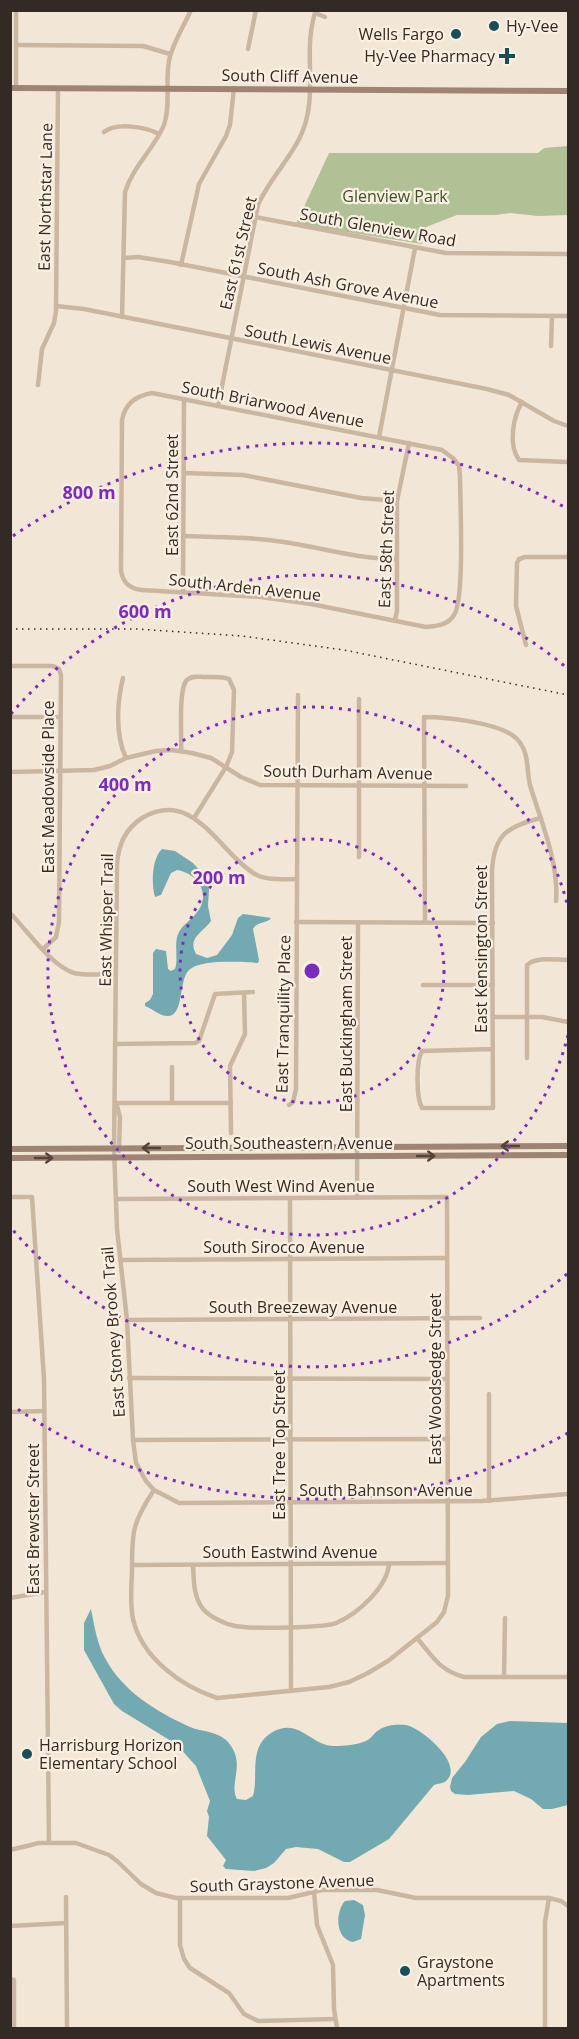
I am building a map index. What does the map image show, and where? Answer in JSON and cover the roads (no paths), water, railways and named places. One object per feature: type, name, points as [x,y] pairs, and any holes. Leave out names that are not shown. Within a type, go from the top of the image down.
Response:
[{"type":"main road","name":"South Cliff Avenue","points":[[13,88],[568,91]]},
{"type":"main road","name":"South Southeastern Avenue","points":[[10,1149],[568,1146]]},
{"type":"main road","name":"South Southeastern Avenue","points":[[10,1158],[568,1155]]},
{"type":"street","points":[[13,88],[16,10]]},
{"type":"street","points":[[123,317],[125,192],[142,158],[159,134],[166,113],[167,71],[170,54],[191,10]]},
{"type":"street","points":[[248,49],[256,10]]},
{"type":"street","points":[[315,12],[325,17]]},
{"type":"street","name":"East 61st Street","points":[[218,406],[255,217],[266,189],[301,135],[307,118],[308,42],[315,12]]},
{"type":"street","points":[[16,45],[143,46],[170,54]]},
{"type":"street","name":"East Northstar Lane","points":[[38,384],[42,350],[54,323],[56,306],[58,88]]},
{"type":"street","points":[[182,265],[200,179],[221,145],[230,125],[234,88]]},
{"type":"street","points":[[104,132],[114,127],[138,127],[159,134]]},
{"type":"street","name":"South Glenview Road","points":[[255,217],[456,254],[568,254]]},
{"type":"street","points":[[379,437],[415,248]]},
{"type":"street","name":"South Ash Grove Avenue","points":[[124,258],[138,257],[440,315],[568,316]]},
{"type":"street","name":"South Lewis Avenue","points":[[56,306],[123,317],[488,389],[509,395],[568,426]]},
{"type":"street","points":[[551,346],[552,316]]},
{"type":"street","name":"South Briarwood Avenue","points":[[129,586],[122,577],[121,571],[122,420],[125,409],[134,399],[152,393],[442,450],[454,459],[459,466],[460,476],[460,594],[455,614],[443,625],[426,627],[395,620]]},
{"type":"street","name":"East 62nd Street","points":[[183,592],[184,399]]},
{"type":"street","points":[[522,402],[516,414],[514,426],[514,450],[519,460],[568,462]]},
{"type":"street","name":"East 58th Street","points":[[395,620],[397,611],[397,501],[408,443]]},
{"type":"street","points":[[184,473],[243,475],[361,498],[397,501]]},
{"type":"street","points":[[183,536],[249,538],[290,543],[367,558],[396,559]]},
{"type":"street","points":[[526,645],[516,606],[517,562],[525,557],[568,557]]},
{"type":"street","name":"South Arden Avenue","points":[[129,586],[142,590],[311,604],[395,620]]},
{"type":"street","name":"East Meadowside Place","points":[[10,666],[53,666],[61,675],[59,922],[56,937],[43,949]]},
{"type":"street","points":[[182,751],[182,692],[185,682],[192,677],[225,678],[232,682],[234,690],[233,745],[226,766],[194,818],[254,873],[267,878],[296,879]]},
{"type":"street","points":[[123,678],[120,692],[120,746],[126,758]]},
{"type":"street","name":"East Tranquility Place","points":[[289,1105],[293,1102],[296,1089],[298,695]]},
{"type":"street","points":[[359,699],[359,857]]},
{"type":"street","points":[[10,717],[60,717]]},
{"type":"street","points":[[425,922],[424,717],[449,718],[501,729],[517,739],[527,755],[530,783],[556,878],[556,901]]},
{"type":"street","name":"South Durham Avenue","points":[[10,772],[94,770],[110,766],[126,758],[156,751],[182,751],[203,755],[226,766],[241,777],[260,784],[466,786]]},
{"type":"street","name":"East Whisper Trail","points":[[116,1158],[120,1117],[116,1103],[117,857],[124,837],[136,823],[156,813],[177,812],[194,818]]},
{"type":"street","name":"East Kensington Street","points":[[493,1049],[425,1049],[418,1058],[418,1100],[422,1108],[493,1108],[494,850],[506,831],[516,825],[541,818]]},
{"type":"street","points":[[10,912],[54,960],[72,972],[116,974]]},
{"type":"street","points":[[296,922],[493,923]]},
{"type":"street","name":"East Buckingham Street","points":[[357,1198],[358,922]]},
{"type":"street","points":[[527,1058],[526,971],[529,963],[536,960],[568,960]]},
{"type":"street","points":[[423,986],[493,985]]},
{"type":"street","points":[[231,1132],[231,1066],[244,1034],[244,993]]},
{"type":"street","points":[[116,1044],[195,1043],[199,1041],[215,994],[253,993]]},
{"type":"street","points":[[493,1017],[547,1017],[568,1022]]},
{"type":"street","points":[[172,1067],[172,1103]]},
{"type":"street","points":[[116,1103],[231,1103]]},
{"type":"street","name":"East Stoney Brook Trail","points":[[116,1158],[116,1199],[127,1320],[133,1440],[136,1463],[154,1491]]},
{"type":"street","name":"East Brewster Street","points":[[10,1197],[32,1197],[43,1369],[49,1842]]},
{"type":"street","name":"South West Wind Avenue","points":[[116,1199],[447,1197]]},
{"type":"street","name":"East Woodsedge Street","points":[[417,1638],[440,1618],[448,1596],[447,1197]]},
{"type":"street","name":"East Tree Top Street","points":[[290,1198],[291,1691]]},
{"type":"street","name":"South Sirocco Avenue","points":[[121,1260],[447,1258]]},
{"type":"street","name":"South Breezeway Avenue","points":[[127,1320],[480,1318]]},
{"type":"street","points":[[129,1378],[447,1379]]},
{"type":"street","points":[[489,1394],[489,1501]]},
{"type":"street","points":[[10,1412],[44,1411]]},
{"type":"street","points":[[133,1440],[448,1439]]},
{"type":"street","points":[[154,1491],[139,1513],[132,1533],[133,1617],[149,1652],[162,1666],[205,1694],[217,1698],[329,1687],[356,1679],[388,1660],[417,1638],[444,1670],[464,1677],[568,1677]]},
{"type":"street","name":"South Bahnson Avenue","points":[[154,1491],[179,1503],[448,1502],[568,1494]]},
{"type":"street","name":"South Eastwind Avenue","points":[[132,1565],[448,1563]]},
{"type":"street","points":[[193,1565],[194,1591],[203,1610],[218,1620],[236,1626],[327,1626],[344,1619],[378,1592],[388,1575],[389,1564]]},
{"type":"street","points":[[10,1598],[45,1593]]},
{"type":"street","points":[[504,1677],[505,1618]]},
{"type":"street","name":"South Graystone Avenue","points":[[10,1850],[39,1843],[76,1843],[109,1855],[141,1884],[166,1897],[288,1898],[322,1890],[376,1890],[416,1898],[549,1898],[561,1901],[568,1906]]},
{"type":"street","points":[[314,1892],[317,1925],[333,1965],[337,2028]]},
{"type":"street","points":[[66,1897],[67,2028]]},
{"type":"street","points":[[180,1898],[180,1945],[184,1959],[190,1968],[229,1993],[244,2013],[258,2021],[335,2019]]},
{"type":"street","points":[[545,2028],[545,1922],[549,1898]]},
{"type":"street","points":[[10,1926],[66,1923]]},
{"type":"street","points":[[10,1979],[14,1980],[14,2028]]},
{"type":"water","points":[[162,849],[175,851],[193,863],[202,873],[209,889],[208,906],[211,921],[193,943],[196,954],[207,958],[217,955],[232,935],[238,918],[243,914],[271,918],[253,929],[258,963],[222,962],[195,966],[185,976],[178,1007],[170,1016],[162,1015],[145,1006],[153,994],[153,953],[156,949],[166,951],[168,969],[171,971],[175,969],[177,936],[198,911],[203,897],[196,880],[191,875],[177,870],[171,873],[161,895],[155,897],[153,872],[156,858]]},
{"type":"water","points":[[91,1609],[102,1652],[121,1681],[165,1715],[190,1727],[220,1736],[228,1742],[236,1758],[234,1786],[237,1799],[246,1800],[253,1796],[257,1754],[264,1739],[271,1733],[289,1728],[326,1745],[338,1746],[366,1741],[386,1726],[406,1725],[422,1733],[439,1748],[450,1766],[450,1774],[445,1782],[434,1785],[389,1839],[350,1862],[344,1862],[318,1849],[296,1847],[286,1849],[274,1863],[266,1868],[254,1871],[226,1869],[223,1866],[226,1860],[207,1836],[209,1817],[207,1811],[210,1801],[196,1766],[176,1744],[114,1704],[84,1650],[84,1623]]},
{"type":"water","points":[[510,1721],[568,1723],[568,1805],[543,1809],[531,1799],[514,1791],[468,1795],[455,1794],[451,1791],[452,1778],[481,1737],[497,1724]]},
{"type":"water","points":[[354,1900],[363,1905],[365,1915],[361,1939],[353,1942],[343,1936],[338,1925],[338,1918],[345,1901]]},
{"type":"railway","points":[[10,629],[137,629],[242,636],[344,650],[568,695]]},
{"type":"place","name":"Hy-Vee","points":[[494,26]]},
{"type":"place","name":"Wells Fargo","points":[[456,34]]},
{"type":"place","name":"Hy-Vee Pharmacy","points":[[507,56]]},
{"type":"place","name":"Harrisburg Horizon Elementary School","points":[[27,1754]]},
{"type":"place","name":"Graystone Apartments","points":[[405,1971]]},
{"type":"park label","name":"Glenview Park","points":[[395,196]]}]
